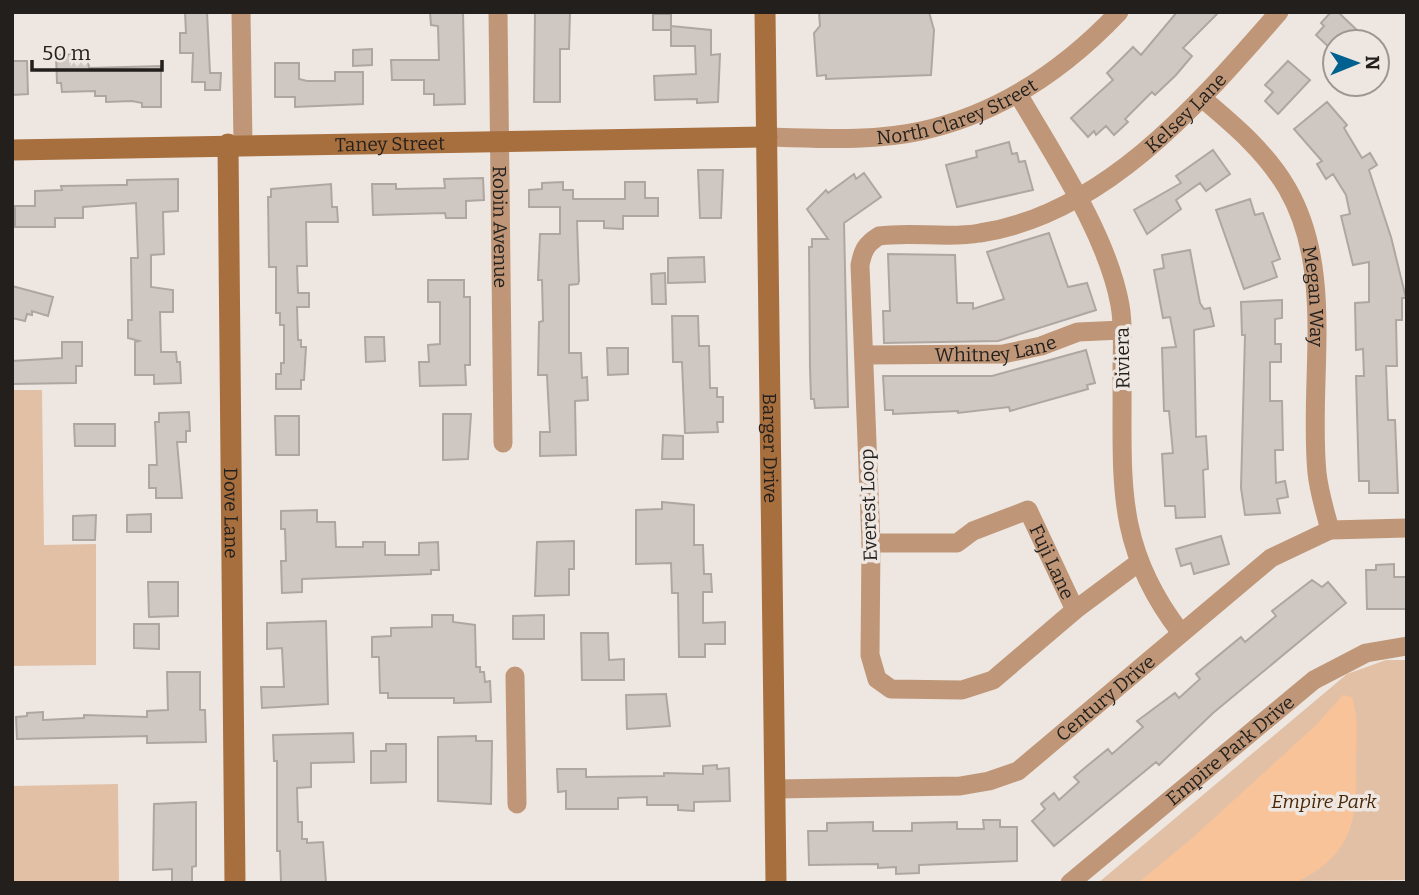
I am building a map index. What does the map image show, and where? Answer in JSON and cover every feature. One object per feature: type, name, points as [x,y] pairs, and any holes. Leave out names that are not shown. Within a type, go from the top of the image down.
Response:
[{"type":"street","name":"Dove Lane","points":[[235,883],[236,144],[241,12]]},
{"type":"street","name":"Robin Avenue","points":[[498,12],[503,443]]},
{"type":"street","name":"Barger Drive","points":[[765,12],[776,883]]},
{"type":"street","name":"North Clarey Street","points":[[767,137],[845,138],[920,131],[954,122],[1018,94],[1063,64],[1119,12]]},
{"type":"street","name":"Kelsey Lane","points":[[1077,197],[1121,169],[1203,99],[1279,12]]},
{"type":"street","name":"Riviera","points":[[1018,94],[1077,197],[1115,284],[1122,330],[1125,514],[1138,563],[1161,608],[1181,633]]},
{"type":"street","name":"Megan Way","points":[[1203,99],[1241,131],[1267,158],[1288,190],[1302,224],[1311,257],[1315,296],[1317,476],[1330,530]]},
{"type":"street","name":"Taney Street","points":[[12,150],[236,144],[767,137]]},
{"type":"street","name":"Everest Loop","points":[[1077,197],[1045,213],[982,233],[891,234],[869,242],[860,265],[866,355],[871,543],[870,655],[877,679],[891,689],[962,690],[993,680],[1075,610],[1138,563]]},
{"type":"street","name":"Whitney Lane","points":[[866,355],[1003,354],[1041,346],[1078,332],[1122,330]]},
{"type":"street","name":"Fuji Lane","points":[[871,543],[957,543],[973,531],[1028,510],[1075,610]]},
{"type":"street","name":"Century Drive","points":[[775,789],[960,786],[989,781],[1018,771],[1271,558],[1330,530],[1407,528]]},
{"type":"street","name":"Empire Park Drive","points":[[1070,883],[1314,680],[1366,653],[1407,646]]},
{"type":"street","points":[[515,676],[517,804]]},
{"type":"green space","points":[[12,390],[42,390],[44,545],[96,544],[96,665],[12,666]]},
{"type":"green space","name":"Empire Park","points":[[1386,660],[1407,660],[1407,880],[1098,883],[1347,674]]},
{"type":"green space","points":[[118,784],[119,883],[12,883],[12,786]]},
{"type":"shaded area","points":[[1343,695],[1352,697],[1356,715],[1355,807],[1346,837],[1339,850],[1328,861],[1315,872],[1288,883],[1138,883],[1190,840],[1316,725]]},
{"type":"building","points":[[185,12],[207,12],[210,73],[221,73],[220,90],[205,90],[205,82],[192,82],[193,53],[180,53],[180,33],[186,33]]},
{"type":"building","points":[[430,12],[463,12],[465,104],[434,105],[434,94],[424,94],[424,80],[392,80],[391,60],[439,60],[438,26],[431,25]]},
{"type":"building","points":[[535,12],[570,12],[569,49],[560,49],[560,102],[534,102]]},
{"type":"building","points":[[819,12],[929,12],[934,30],[931,75],[826,79],[826,75],[817,76],[814,33],[820,26]]},
{"type":"building","points":[[1177,12],[1219,12],[1183,48],[1192,56],[1155,95],[1152,92],[1125,119],[1128,122],[1114,135],[1106,126],[1096,135],[1094,131],[1088,137],[1071,118],[1113,80],[1107,73],[1133,47],[1141,55]]},
{"type":"building","points":[[1331,12],[1338,12],[1355,28],[1322,28],[1324,26],[1321,23]]},
{"type":"building","points":[[653,14],[671,14],[671,30],[653,30]]},
{"type":"building","points":[[671,26],[711,30],[711,55],[720,54],[718,102],[697,103],[697,99],[655,100],[654,76],[696,74],[695,46],[671,46]]},
{"type":"building","points":[[372,49],[372,65],[353,66],[353,50]]},
{"type":"building","points":[[88,54],[89,68],[161,66],[161,107],[142,107],[142,103],[132,101],[106,102],[106,96],[95,96],[95,91],[62,92],[61,83],[57,83],[56,55]]},
{"type":"building","points":[[12,61],[27,61],[28,94],[12,95]]},
{"type":"building","points":[[1288,61],[1310,80],[1278,114],[1265,101],[1273,92],[1265,85]]},
{"type":"building","points":[[275,63],[299,63],[299,79],[307,81],[335,81],[335,72],[363,72],[363,104],[295,107],[295,97],[275,97]]},
{"type":"building","points":[[1327,102],[1347,125],[1344,128],[1362,158],[1370,153],[1377,165],[1369,170],[1391,237],[1406,298],[1402,298],[1402,320],[1396,320],[1397,366],[1386,366],[1388,420],[1395,420],[1398,493],[1369,493],[1369,481],[1359,481],[1356,376],[1364,376],[1363,349],[1356,350],[1355,303],[1369,302],[1369,262],[1353,265],[1341,216],[1350,214],[1346,195],[1333,174],[1326,179],[1317,164],[1322,161],[1294,129]]},
{"type":"building","points":[[1009,142],[1012,154],[1017,153],[1019,162],[1025,161],[1033,190],[957,207],[946,165],[977,157],[976,151]]},
{"type":"building","points":[[1213,150],[1230,174],[1206,191],[1200,183],[1176,200],[1181,209],[1147,234],[1134,210],[1181,183],[1176,176]]},
{"type":"building","points":[[698,170],[723,170],[721,218],[700,218]]},
{"type":"building","points":[[864,173],[881,197],[844,223],[848,407],[815,408],[814,399],[811,399],[809,247],[812,247],[812,239],[828,239],[807,209],[826,190],[828,193],[854,174],[856,179]]},
{"type":"building","points":[[483,178],[484,200],[466,201],[466,218],[446,218],[445,213],[373,215],[372,184],[396,184],[396,189],[445,188],[444,179]]},
{"type":"building","points":[[178,179],[178,211],[163,212],[164,254],[151,255],[151,287],[173,290],[173,312],[160,312],[161,352],[176,352],[177,362],[180,362],[181,383],[154,384],[154,375],[135,375],[135,342],[139,341],[128,338],[128,320],[132,320],[131,258],[138,258],[136,203],[83,207],[83,218],[55,218],[55,227],[15,227],[15,206],[35,206],[35,191],[62,190],[61,186],[127,185],[127,180]]},
{"type":"building","points":[[563,182],[563,190],[573,190],[573,199],[625,199],[625,182],[645,182],[645,198],[658,198],[658,216],[623,216],[623,229],[604,228],[604,221],[577,221],[579,281],[578,284],[569,285],[569,353],[581,353],[582,378],[587,377],[588,400],[575,401],[576,455],[540,456],[540,432],[550,432],[547,375],[538,375],[539,322],[543,321],[542,280],[538,280],[540,234],[560,234],[560,207],[529,207],[529,190],[542,189],[542,183]]},
{"type":"building","points":[[331,184],[332,207],[337,207],[338,222],[306,222],[307,266],[297,266],[298,293],[309,293],[309,307],[297,307],[298,340],[301,340],[301,347],[306,347],[304,380],[301,380],[301,389],[276,389],[276,374],[281,374],[281,363],[284,363],[284,325],[280,325],[280,313],[276,313],[276,267],[269,267],[268,197],[271,197],[271,189]]},
{"type":"building","points":[[1250,199],[1255,215],[1263,213],[1280,259],[1272,262],[1277,277],[1244,289],[1216,210]]},
{"type":"building","points":[[1049,233],[1068,287],[1087,283],[1096,310],[998,341],[884,343],[883,311],[890,311],[888,254],[955,255],[957,303],[973,303],[973,309],[1004,299],[987,252]]},
{"type":"building","points":[[1190,250],[1200,303],[1204,309],[1210,308],[1214,326],[1194,330],[1196,437],[1206,436],[1208,469],[1203,470],[1205,517],[1176,518],[1175,506],[1165,506],[1162,454],[1173,453],[1169,411],[1164,411],[1162,348],[1176,347],[1170,317],[1163,318],[1154,270],[1164,268],[1162,255]]},
{"type":"building","points":[[704,257],[705,282],[668,283],[668,258]]},
{"type":"building","points":[[665,273],[666,304],[652,304],[651,274]]},
{"type":"building","points":[[428,280],[464,280],[464,297],[470,297],[470,365],[465,365],[466,385],[420,386],[419,362],[429,362],[428,345],[440,344],[440,302],[428,302]]},
{"type":"building","points":[[12,286],[53,297],[48,316],[32,311],[32,315],[27,314],[25,321],[12,318]]},
{"type":"building","points":[[1282,300],[1282,318],[1275,319],[1275,344],[1281,344],[1281,362],[1270,362],[1270,401],[1282,401],[1283,450],[1275,450],[1276,483],[1285,481],[1288,497],[1277,499],[1280,513],[1245,515],[1241,488],[1245,335],[1242,335],[1241,302]]},
{"type":"building","points":[[672,316],[698,316],[699,346],[709,346],[710,388],[717,388],[717,397],[723,397],[723,422],[717,422],[718,432],[685,433],[682,362],[673,362]]},
{"type":"building","points":[[365,337],[384,337],[385,361],[366,362]]},
{"type":"building","points":[[62,342],[82,342],[82,366],[76,366],[76,383],[12,384],[12,361],[62,358]]},
{"type":"building","points":[[607,348],[628,348],[628,374],[608,375]]},
{"type":"building","points":[[1086,350],[1095,383],[1087,385],[1088,389],[1010,411],[1009,407],[958,413],[893,414],[893,410],[885,410],[883,376],[992,376]]},
{"type":"building","points":[[189,412],[190,431],[186,431],[186,442],[177,442],[182,498],[156,498],[156,488],[149,488],[149,465],[157,465],[155,422],[159,422],[159,413]]},
{"type":"building","points":[[443,414],[471,414],[468,459],[443,460]]},
{"type":"building","points":[[275,416],[299,416],[299,455],[276,455]]},
{"type":"building","points":[[74,424],[115,424],[115,446],[75,446]]},
{"type":"building","points":[[663,435],[683,436],[683,459],[662,459]]},
{"type":"building","points":[[662,502],[694,505],[694,545],[703,545],[704,574],[711,574],[712,592],[703,592],[703,623],[725,622],[725,644],[705,644],[705,657],[679,657],[678,593],[672,593],[671,563],[636,564],[636,510],[662,509]]},
{"type":"building","points":[[317,510],[317,522],[335,522],[336,547],[363,547],[363,542],[385,542],[385,555],[419,555],[419,543],[438,542],[439,570],[431,570],[431,574],[302,579],[302,592],[282,593],[281,561],[286,561],[285,529],[281,529],[281,511]]},
{"type":"building","points":[[151,514],[151,532],[127,532],[127,515]]},
{"type":"building","points":[[96,515],[95,540],[73,540],[73,516]]},
{"type":"building","points":[[1221,536],[1229,564],[1194,574],[1191,563],[1181,566],[1176,549]]},
{"type":"building","points":[[574,541],[574,569],[569,569],[569,595],[535,596],[537,542]]},
{"type":"building","points":[[1394,564],[1394,577],[1407,577],[1407,609],[1367,609],[1366,570],[1376,570],[1376,565]]},
{"type":"building","points":[[1312,580],[1322,587],[1328,582],[1346,603],[1213,713],[1159,765],[1156,762],[1054,846],[1032,821],[1045,809],[1041,804],[1054,793],[1059,800],[1079,782],[1074,777],[1108,749],[1112,754],[1143,727],[1137,721],[1175,693],[1179,698],[1200,679],[1196,674],[1241,637],[1245,642],[1276,616],[1272,611]]},
{"type":"building","points":[[148,582],[178,582],[178,616],[149,617]]},
{"type":"building","points":[[432,615],[453,615],[453,622],[475,625],[476,667],[480,667],[480,672],[484,672],[485,682],[490,681],[491,702],[454,703],[454,698],[388,698],[388,693],[380,693],[379,657],[372,657],[372,637],[391,636],[391,628],[432,627]]},
{"type":"building","points":[[544,615],[544,639],[513,639],[513,616]]},
{"type":"building","points":[[326,621],[328,704],[262,708],[261,687],[284,687],[282,648],[267,649],[267,623]]},
{"type":"building","points":[[134,624],[159,624],[159,649],[134,648]]},
{"type":"building","points":[[581,633],[608,633],[609,660],[624,659],[624,680],[582,680]]},
{"type":"building","points":[[167,672],[200,672],[200,710],[205,710],[206,742],[147,743],[147,736],[17,739],[16,717],[27,716],[27,713],[43,712],[43,720],[84,718],[84,715],[147,717],[147,711],[168,710]]},
{"type":"building","points":[[666,694],[670,726],[627,729],[626,695]]},
{"type":"building","points":[[353,733],[354,762],[311,763],[311,787],[297,788],[298,822],[302,822],[302,839],[307,839],[307,843],[323,842],[326,883],[281,883],[280,851],[277,851],[277,761],[274,761],[273,735]]},
{"type":"building","points":[[476,736],[476,741],[492,741],[491,804],[438,801],[438,737]]},
{"type":"building","points":[[386,744],[406,744],[406,782],[371,783],[371,751],[386,751]]},
{"type":"building","points":[[717,765],[717,769],[729,768],[730,801],[694,802],[694,811],[678,810],[678,805],[647,805],[647,797],[618,798],[618,809],[566,809],[566,791],[558,792],[557,769],[586,769],[586,777],[664,776],[664,773],[703,774],[703,766]]},
{"type":"building","points":[[196,802],[196,866],[192,867],[192,883],[172,883],[172,869],[153,870],[154,804]]},
{"type":"building","points":[[983,820],[1000,820],[1000,827],[1017,827],[1017,861],[919,865],[919,873],[896,874],[896,867],[878,868],[878,864],[809,865],[808,831],[827,831],[827,823],[873,822],[873,831],[912,831],[912,823],[957,822],[957,829],[984,829]]}]
